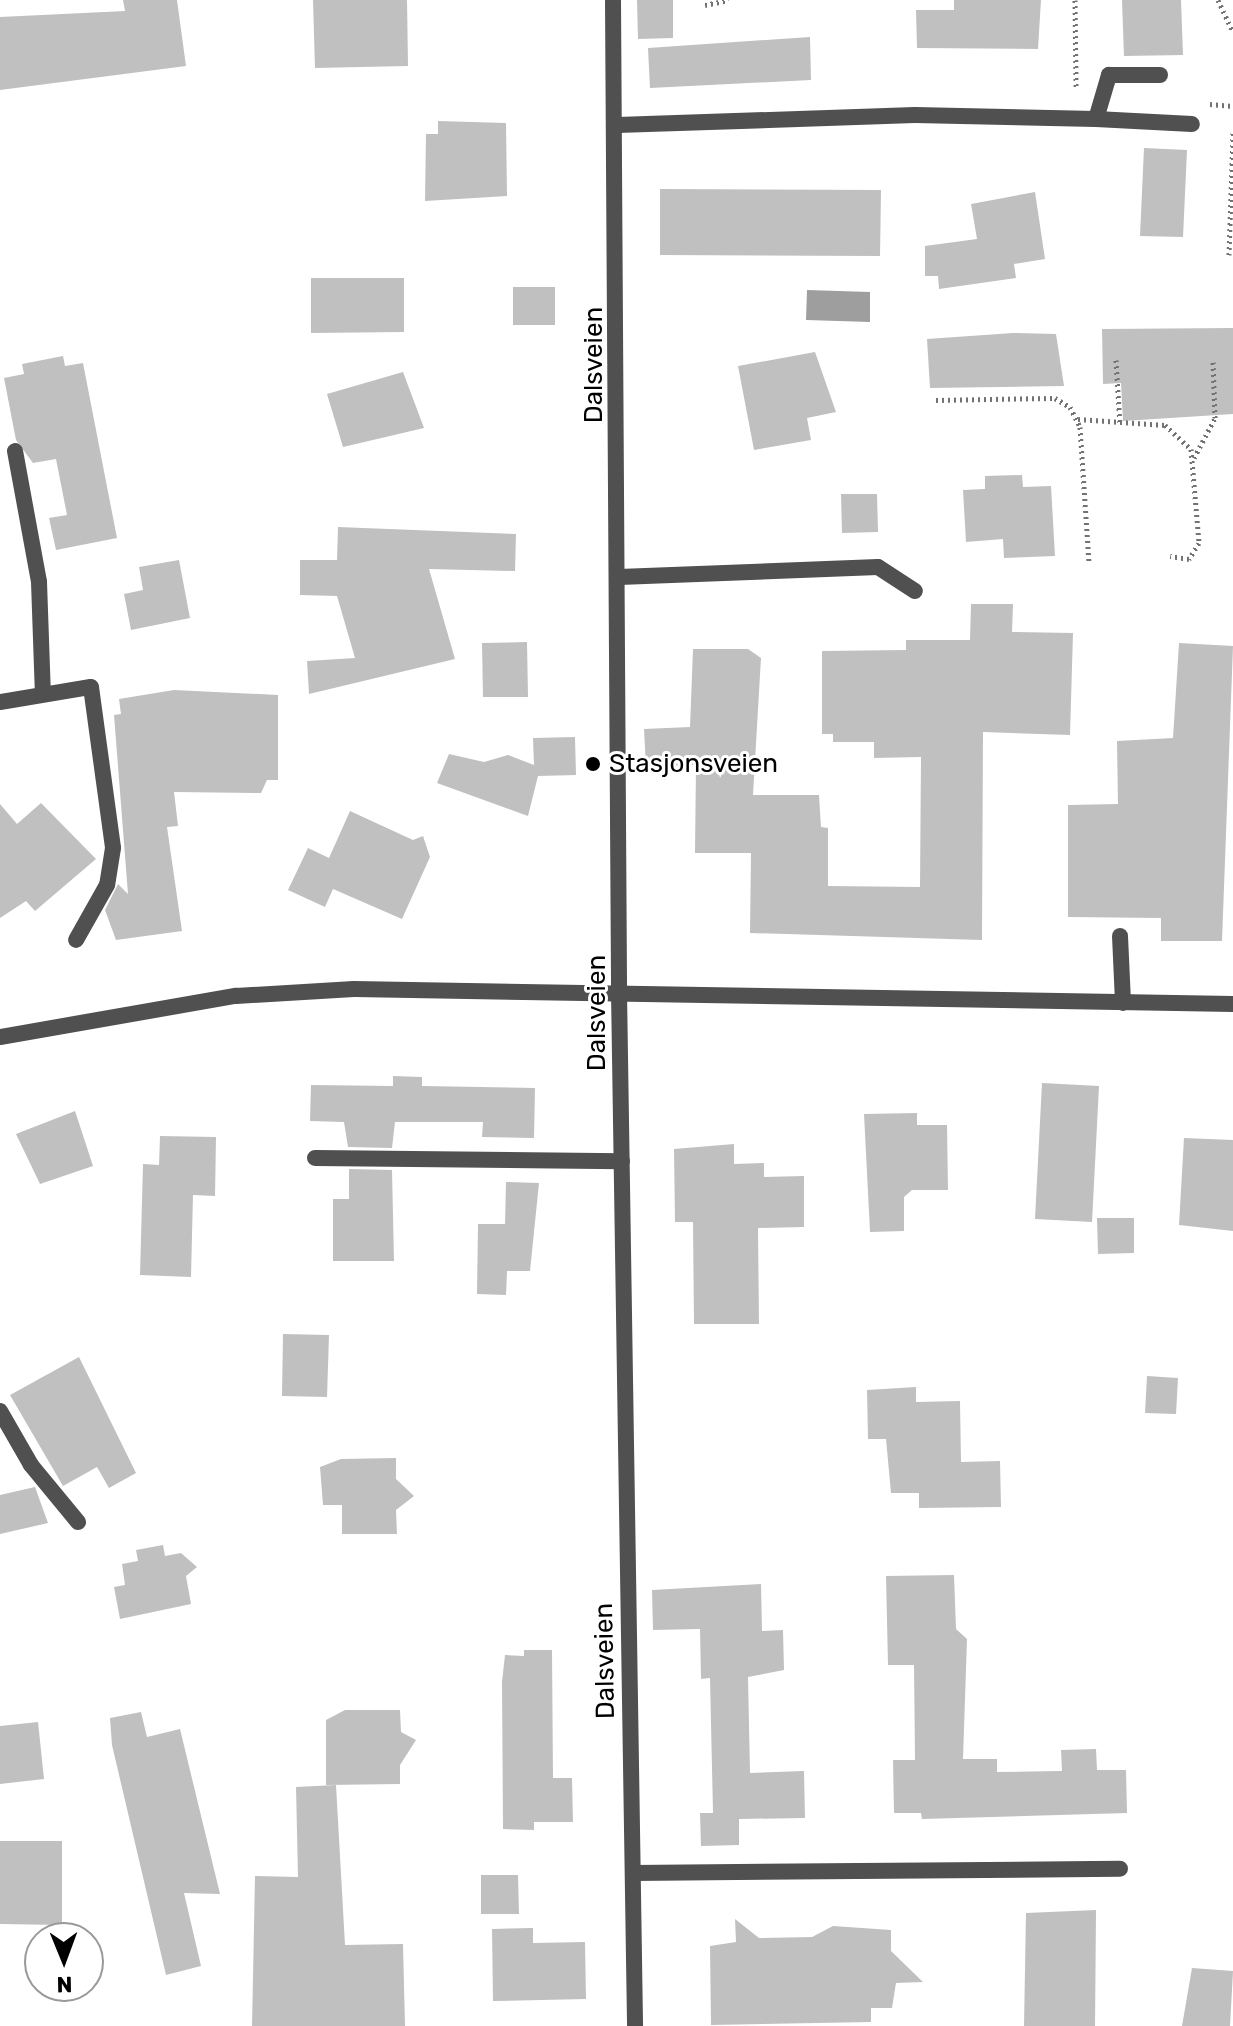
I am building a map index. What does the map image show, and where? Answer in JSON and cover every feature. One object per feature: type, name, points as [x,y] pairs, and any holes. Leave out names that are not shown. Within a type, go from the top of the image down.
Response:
[{"type":"street","name":"Dalsveien","points":[[613,0],[617,125],[619,992],[635,2026]]},
{"type":"street","points":[[1096,119],[1109,75],[1160,75]]},
{"type":"street","points":[[617,125],[915,115],[1192,124]]},
{"type":"street","points":[[15,451],[39,582],[43,694]]},
{"type":"street","points":[[619,577],[878,567],[915,591]]},
{"type":"street","points":[[0,702],[91,687],[111,820],[107,885],[76,940]]},
{"type":"street","points":[[1120,936],[1123,1003]]},
{"type":"street","points":[[0,1037],[306,990],[619,992],[1233,1004]]},
{"type":"street","points":[[315,1158],[622,1161]]},
{"type":"street","points":[[0,1411],[31,1465],[78,1522]]},
{"type":"street","points":[[633,1873],[1120,1869]]},
{"type":"path","points":[[705,5],[728,0]]},
{"type":"path","points":[[1075,0],[1076,118]]},
{"type":"path","points":[[1218,0],[1233,32]]},
{"type":"path","points":[[1229,255],[1233,132]]},
{"type":"path","points":[[1116,360],[1120,425]]},
{"type":"path","points":[[1170,556],[1189,559],[1199,543],[1194,458],[1215,418],[1213,362]]},
{"type":"path","points":[[936,400],[1055,398],[1077,418],[1120,425],[1165,425],[1194,458]]},
{"type":"path","points":[[1077,418],[1089,561]]},
{"type":"shaded area","points":[[807,290],[870,292],[870,322],[806,320]]},
{"type":"building","points":[[123,0],[177,0],[186,66],[0,90],[0,17],[125,11]]},
{"type":"building","points":[[313,0],[407,0],[408,66],[315,68]]},
{"type":"building","points":[[637,0],[673,0],[673,38],[638,39]]},
{"type":"building","points":[[954,0],[1041,0],[1038,49],[917,48],[916,10],[954,10]]},
{"type":"building","points":[[1122,0],[1181,0],[1183,55],[1124,56]]},
{"type":"building","points":[[810,37],[811,80],[650,88],[648,48]]},
{"type":"building","points":[[438,121],[506,123],[507,196],[425,201],[426,134],[438,134]]},
{"type":"building","points":[[1144,148],[1187,150],[1183,237],[1140,236]]},
{"type":"building","points":[[660,189],[881,190],[880,256],[660,255]]},
{"type":"building","points":[[1035,192],[1045,259],[1014,264],[1016,278],[939,289],[938,276],[925,276],[925,246],[977,239],[971,204]]},
{"type":"building","points":[[311,278],[404,278],[404,332],[311,333]]},
{"type":"building","points":[[513,287],[555,287],[555,325],[513,325]]},
{"type":"building","points":[[1233,328],[1233,414],[1123,421],[1121,383],[1103,384],[1102,329]]},
{"type":"building","points":[[1013,333],[1056,334],[1064,386],[930,388],[927,339]]},
{"type":"building","points":[[815,352],[836,412],[807,418],[811,440],[754,450],[738,366]]},
{"type":"building","points":[[63,356],[65,366],[83,363],[117,538],[56,550],[49,518],[67,515],[56,459],[33,463],[16,440],[4,378],[24,374],[22,364]]},
{"type":"building","points":[[403,372],[424,428],[343,447],[327,394]]},
{"type":"building","points":[[1022,475],[1023,487],[1051,486],[1055,556],[1004,558],[1003,539],[966,542],[963,490],[985,489],[985,476]]},
{"type":"building","points":[[841,494],[877,494],[878,532],[842,533]]},
{"type":"building","points":[[338,527],[516,534],[515,571],[429,569],[455,659],[309,694],[307,661],[355,658],[337,596],[300,595],[300,560],[337,560]]},
{"type":"building","points":[[179,560],[190,618],[131,630],[124,594],[143,590],[139,567]]},
{"type":"building","points":[[971,604],[1013,604],[1012,632],[1073,633],[1070,735],[983,732],[982,940],[750,933],[751,853],[695,853],[696,765],[646,767],[644,729],[690,727],[693,649],[748,649],[761,658],[753,795],[819,795],[821,827],[828,828],[828,886],[920,887],[921,757],[874,758],[874,742],[833,742],[833,734],[822,734],[822,651],[906,650],[906,640],[970,640]]},
{"type":"building","points":[[527,642],[528,697],[483,697],[482,643]]},
{"type":"building","points":[[1179,643],[1233,646],[1222,941],[1161,941],[1161,918],[1068,917],[1068,805],[1118,804],[1117,741],[1173,738]]},
{"type":"building","points":[[174,690],[278,695],[278,780],[267,780],[261,793],[174,792],[178,826],[167,827],[182,931],[116,940],[105,910],[118,884],[128,894],[114,715],[121,714],[119,699]]},
{"type":"building","points":[[575,737],[576,775],[538,776],[528,816],[437,783],[449,754],[484,762],[508,755],[534,765],[533,738]]},
{"type":"building","points":[[41,803],[96,859],[35,911],[26,901],[0,918],[0,804],[17,824]]},
{"type":"building","points":[[350,811],[413,840],[423,836],[430,857],[402,919],[333,889],[325,907],[288,890],[308,848],[329,858]]},
{"type":"building","points":[[393,1076],[422,1077],[422,1086],[535,1088],[534,1138],[482,1137],[483,1122],[395,1122],[392,1148],[348,1147],[344,1122],[310,1121],[311,1085],[393,1086]]},
{"type":"building","points":[[1042,1083],[1099,1086],[1092,1222],[1035,1219]]},
{"type":"building","points":[[75,1111],[93,1166],[40,1184],[16,1134]]},
{"type":"building","points":[[917,1113],[917,1125],[947,1125],[948,1190],[912,1190],[904,1197],[904,1231],[870,1232],[864,1114]]},
{"type":"building","points":[[160,1136],[216,1137],[215,1196],[193,1195],[191,1277],[140,1275],[143,1164],[159,1165]]},
{"type":"building","points":[[1184,1138],[1233,1140],[1233,1231],[1179,1225]]},
{"type":"building","points":[[734,1144],[734,1164],[764,1163],[764,1177],[804,1176],[804,1227],[758,1228],[759,1324],[694,1324],[693,1222],[675,1222],[674,1149]]},
{"type":"building","points":[[349,1169],[392,1170],[394,1261],[333,1261],[333,1199],[349,1199]]},
{"type":"building","points":[[506,1182],[539,1183],[530,1271],[507,1271],[506,1295],[477,1294],[478,1224],[505,1224]]},
{"type":"building","points":[[1097,1218],[1134,1218],[1134,1253],[1098,1254]]},
{"type":"building","points":[[283,1334],[329,1335],[327,1397],[282,1396]]},
{"type":"building","points":[[79,1357],[136,1473],[109,1488],[97,1467],[63,1486],[10,1395]]},
{"type":"building","points":[[1147,1376],[1178,1378],[1176,1414],[1145,1413]]},
{"type":"building","points":[[916,1387],[916,1402],[960,1401],[961,1462],[1000,1461],[1001,1507],[919,1508],[919,1493],[891,1493],[886,1439],[868,1439],[867,1390]]},
{"type":"building","points":[[396,1458],[396,1479],[414,1496],[396,1510],[397,1534],[342,1534],[342,1505],[323,1505],[320,1467],[341,1459]]},
{"type":"building","points":[[35,1487],[48,1523],[0,1534],[0,1495]]},
{"type":"building","points":[[163,1545],[165,1556],[181,1553],[197,1567],[186,1576],[191,1604],[120,1619],[114,1587],[125,1585],[122,1564],[138,1561],[136,1550]]},
{"type":"building","points":[[954,1575],[956,1629],[967,1639],[963,1759],[997,1759],[997,1772],[1062,1771],[1061,1750],[1096,1749],[1097,1770],[1126,1770],[1127,1813],[922,1819],[921,1813],[894,1813],[893,1760],[915,1760],[914,1665],[888,1665],[886,1576]]},
{"type":"building","points":[[761,1584],[762,1631],[783,1630],[784,1670],[748,1677],[750,1773],[804,1771],[805,1818],[739,1819],[739,1845],[701,1846],[700,1813],[713,1813],[710,1678],[701,1679],[700,1629],[653,1630],[652,1590]]},
{"type":"building","points":[[524,1650],[552,1650],[553,1778],[572,1778],[573,1822],[534,1822],[534,1830],[503,1829],[502,1682],[505,1655],[524,1656]]},
{"type":"building","points":[[345,1710],[400,1710],[401,1732],[416,1740],[400,1765],[400,1784],[326,1785],[326,1720]]},
{"type":"building","points":[[141,1712],[147,1737],[180,1729],[220,1894],[184,1893],[201,1966],[166,1975],[112,1745],[110,1718]]},
{"type":"building","points":[[38,1722],[44,1779],[0,1784],[0,1726]]},
{"type":"building","points":[[336,1785],[345,1945],[403,1944],[405,2026],[252,2026],[255,1876],[298,1877],[296,1787]]},
{"type":"building","points":[[0,1841],[62,1841],[62,1922],[0,1924]]},
{"type":"building","points":[[481,1875],[518,1875],[519,1914],[481,1914]]},
{"type":"building","points":[[1096,1910],[1095,2026],[1024,2026],[1026,1913]]},
{"type":"building","points":[[735,1919],[759,1938],[812,1937],[833,1926],[891,1930],[891,1951],[923,1982],[896,1983],[892,2008],[871,2008],[871,2022],[711,2025],[710,1946],[736,1942]]},
{"type":"building","points":[[533,1928],[533,1943],[585,1942],[586,1999],[493,2001],[492,1929]]},
{"type":"building","points":[[1192,1968],[1233,1971],[1230,2026],[1182,2026]]},
{"type":"place","name":"Stasjonsveien","points":[[593,764]]}]
